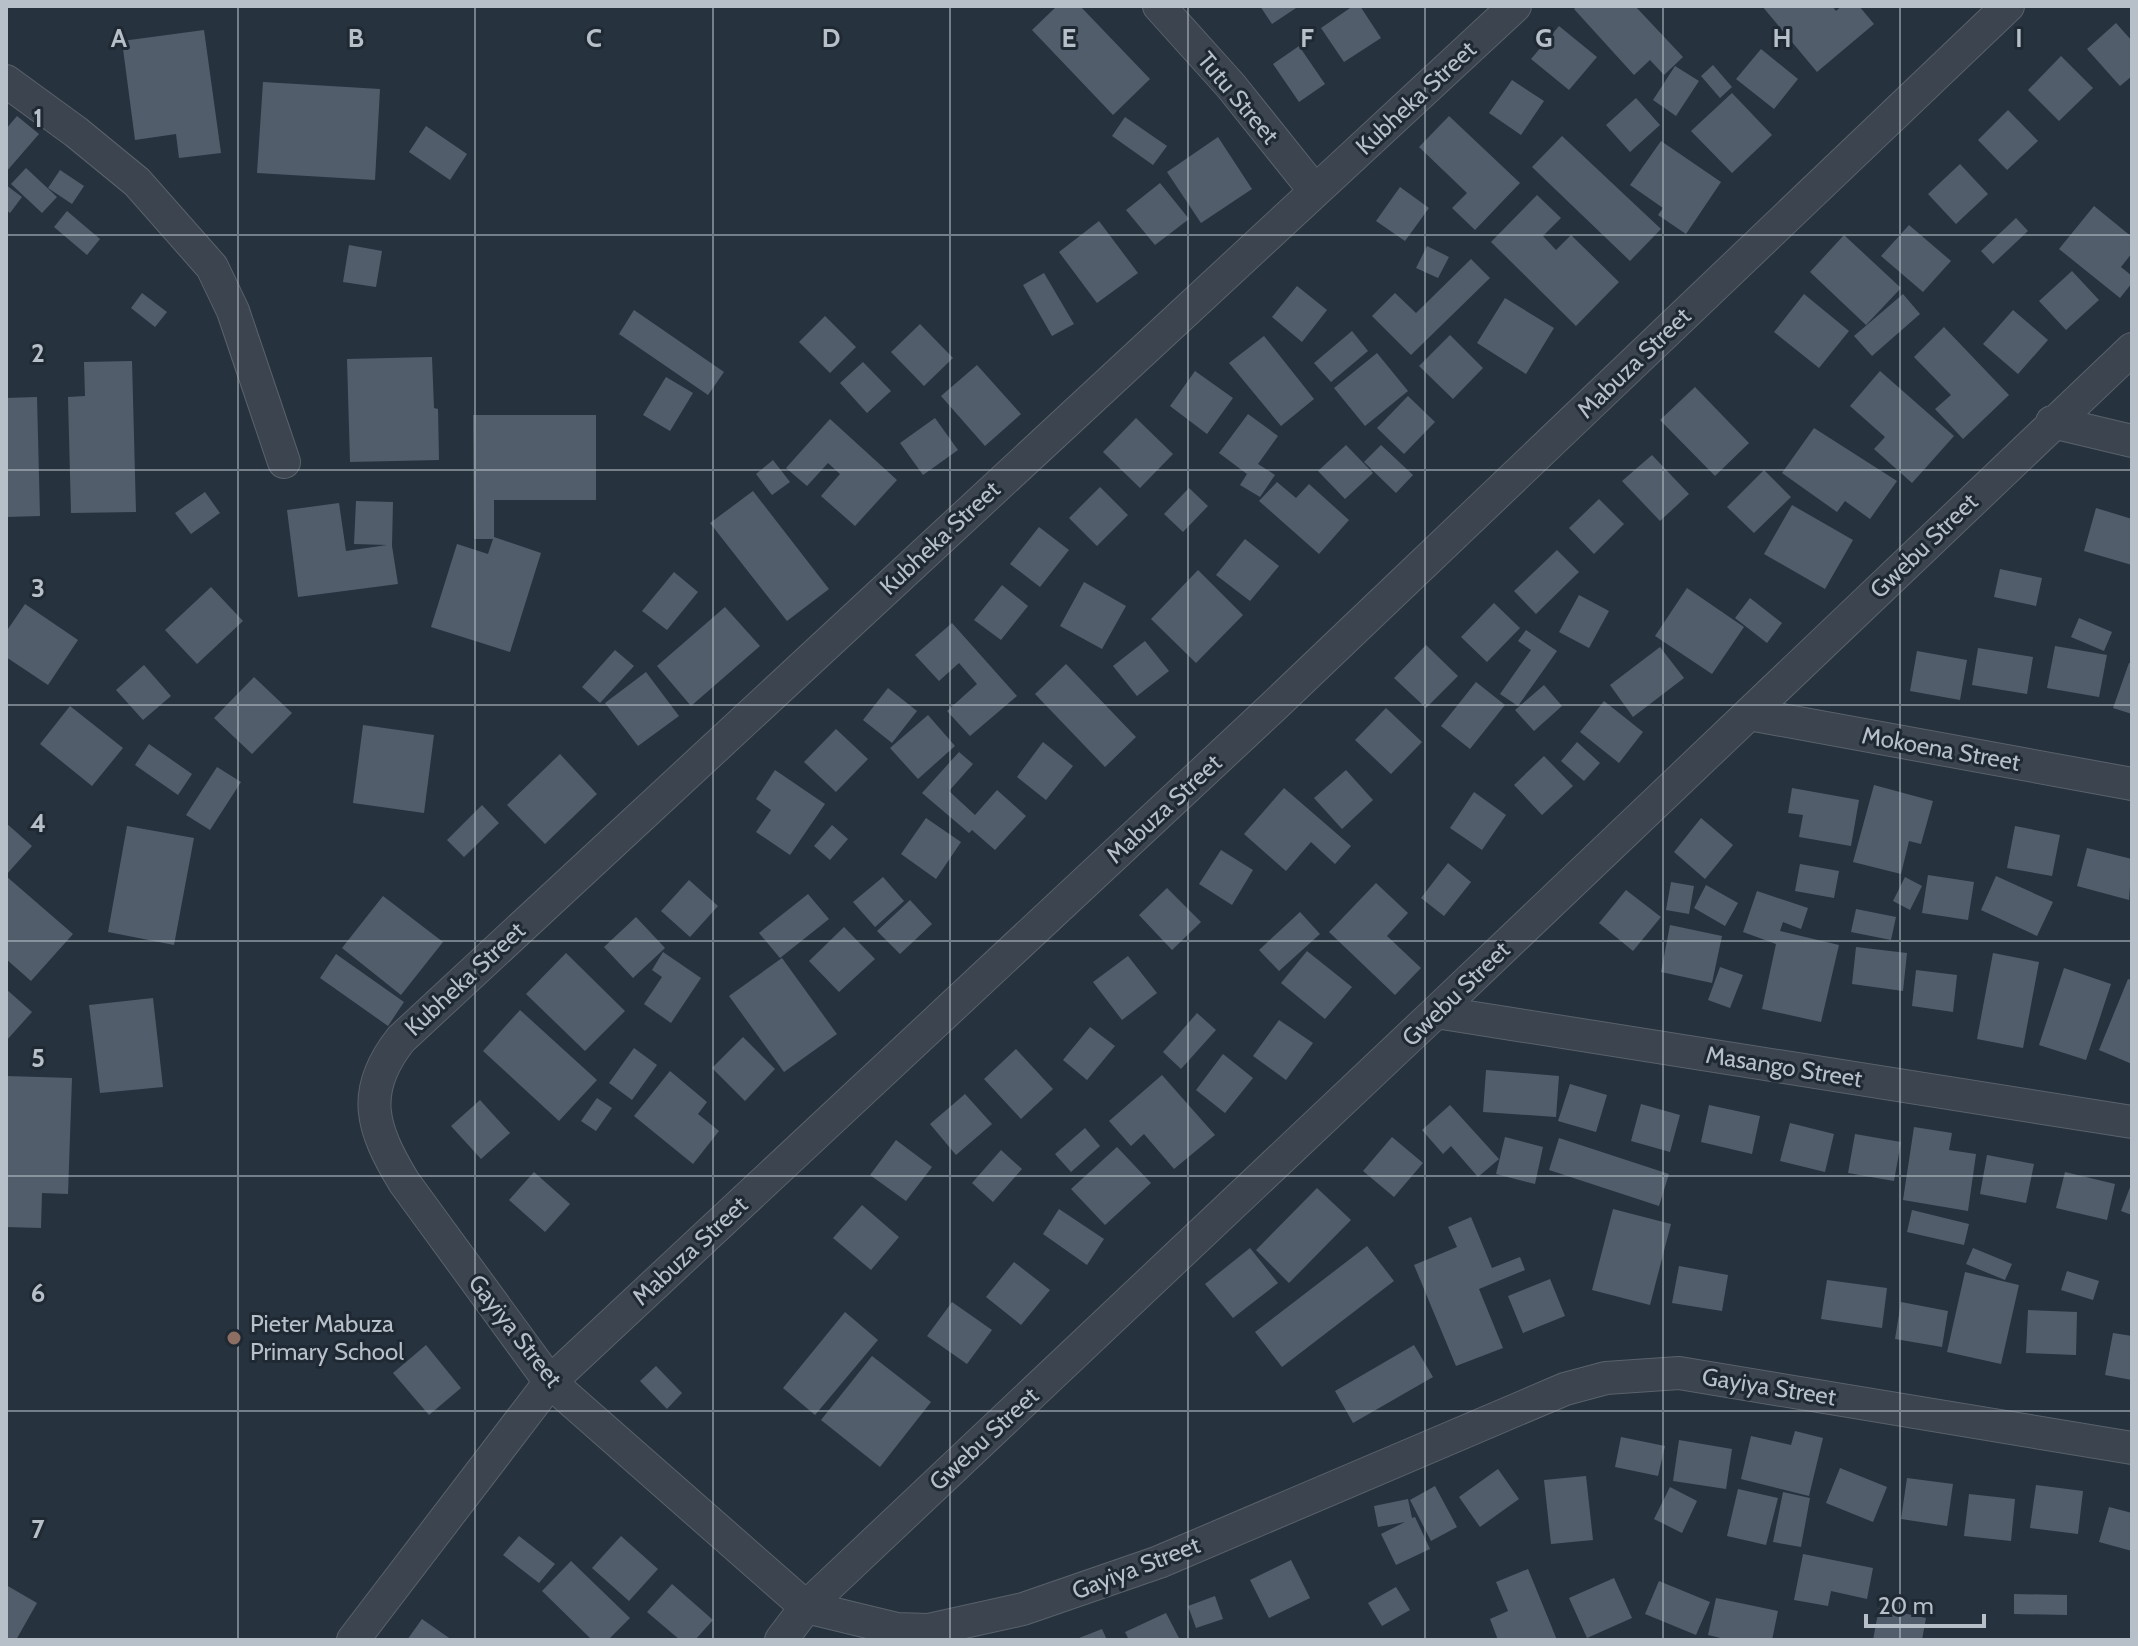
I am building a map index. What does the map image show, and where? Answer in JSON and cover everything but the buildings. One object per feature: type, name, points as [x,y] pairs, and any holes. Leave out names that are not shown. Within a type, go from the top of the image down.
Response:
[{"type":"street","name":"Tutu Street","points":[[1159,6],[1231,86],[1315,191]]},
{"type":"street","name":"Kubheka Street","points":[[377,1079],[387,1057],[401,1039],[439,1002],[1515,6]]},
{"type":"street","name":"Mabuza Street","points":[[353,1640],[550,1382],[1273,707],[2008,6]]},
{"type":"street","points":[[6,81],[137,182],[212,267],[233,311],[284,462]]},
{"type":"street","name":"Gwebu Street","points":[[781,1640],[806,1607],[2132,349]]},
{"type":"street","points":[[2052,422],[2132,441]]},
{"type":"street","name":"Mokoena Street","points":[[1749,714],[2132,784]]},
{"type":"street","name":"Masango Street","points":[[1436,1012],[2132,1122]]},
{"type":"street","name":"Gayiya Street","points":[[377,1079],[373,1095],[374,1112],[388,1155],[404,1182],[550,1382],[806,1607],[897,1629],[928,1630],[1023,1609],[1159,1562],[1565,1389],[1606,1378],[1679,1373],[2132,1448]]},
{"type":"place","name":"Pieter Mabuza Primary School","points":[[234,1338]]}]
